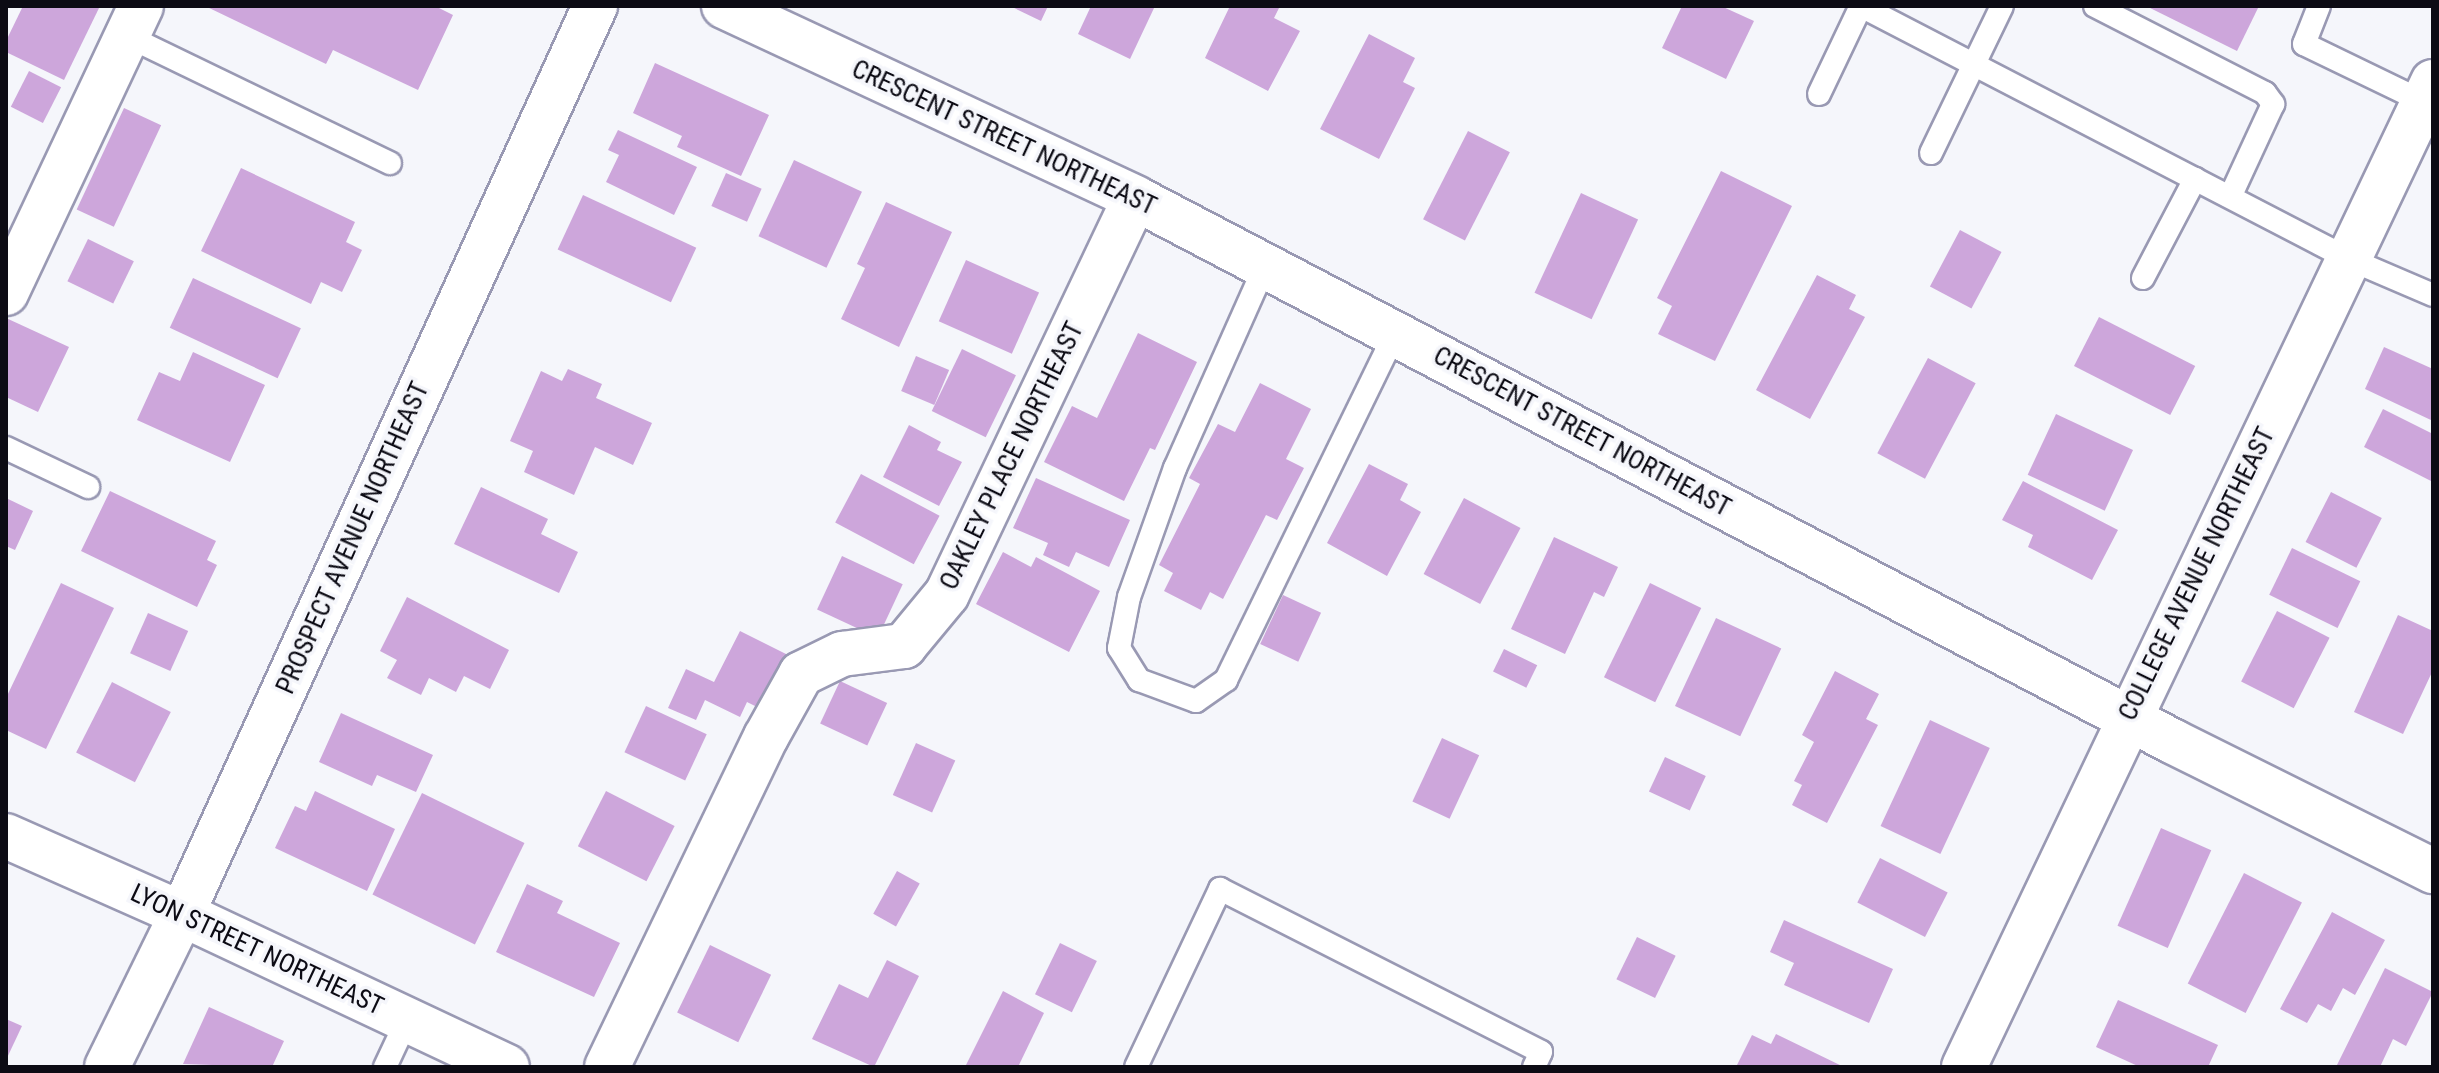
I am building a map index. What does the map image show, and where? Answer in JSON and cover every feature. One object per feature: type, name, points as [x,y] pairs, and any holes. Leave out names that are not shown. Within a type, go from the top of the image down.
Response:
[{"type":"street","name":"PROSPECT AVENUE NORTHEAST","points":[[107,1067],[182,914],[595,6]]},
{"type":"street","name":"CRESCENT STREET NORTHEAST","points":[[724,6],[1135,198],[2128,718],[2433,871]]},
{"type":"street","points":[[6,293],[134,21]]},
{"type":"street","name":"COLLEGE AVENUE NORTHEAST","points":[[1964,1067],[2428,92]]},
{"type":"street","name":"OAKLEY PLACE NORTHEAST","points":[[607,1067],[766,737],[801,674],[842,654],[904,646],[947,594],[1135,198]]},
{"type":"street","name":"LYON STREET NORTHEAST","points":[[6,836],[182,914],[507,1067]]},
{"type":"lane","points":[[1819,94],[1861,6],[2349,259],[2433,295]]},
{"type":"lane","points":[[1931,153],[2002,6]]},
{"type":"lane","points":[[2095,6],[2265,93],[2273,104],[2230,197]]},
{"type":"lane","points":[[2319,6],[2304,44],[2428,92]]},
{"type":"lane","points":[[134,21],[390,163]]},
{"type":"lane","points":[[2143,278],[2195,179]]},
{"type":"lane","points":[[1265,266],[1175,468],[1129,597],[1119,648],[1139,680],[1196,701],[1226,680],[1395,334]]},
{"type":"lane","points":[[6,448],[88,487]]},
{"type":"lane","points":[[1136,1067],[1220,889],[1541,1052],[1534,1067]]},
{"type":"lane","points":[[385,1067],[407,1020]]},
{"type":"building","points":[[23,6],[100,6],[64,80],[6,52],[6,41]]},
{"type":"building","points":[[205,6],[435,6],[453,15],[418,90],[333,50],[326,64]]},
{"type":"building","points":[[1010,6],[1048,6],[1041,21]]},
{"type":"building","points":[[1091,6],[1155,6],[1130,59],[1078,34]]},
{"type":"building","points":[[1230,6],[1280,6],[1274,18],[1300,31],[1268,91],[1205,58]]},
{"type":"building","points":[[1682,6],[1721,6],[1754,21],[1726,79],[1662,48]]},
{"type":"building","points":[[2146,6],[2259,6],[2237,51]]},
{"type":"building","points":[[1369,34],[1415,58],[1403,82],[1415,88],[1379,159],[1320,129]]},
{"type":"building","points":[[655,63],[769,115],[741,176],[677,147],[682,136],[633,113]]},
{"type":"building","points":[[29,71],[61,87],[43,123],[11,107]]},
{"type":"building","points":[[124,108],[161,125],[114,227],[77,210]]},
{"type":"building","points":[[618,130],[697,167],[674,215],[606,182],[619,155],[608,150]]},
{"type":"building","points":[[1468,131],[1510,152],[1465,241],[1423,219]]},
{"type":"building","points":[[794,160],[862,192],[826,268],[759,236]]},
{"type":"building","points":[[241,168],[355,222],[346,242],[362,250],[342,292],[321,282],[311,304],[201,251]]},
{"type":"building","points":[[1721,171],[1792,206],[1715,361],[1658,334],[1672,306],[1657,298]]},
{"type":"building","points":[[726,173],[762,189],[747,222],[711,206]]},
{"type":"building","points":[[1581,193],[1638,220],[1592,319],[1535,293]]},
{"type":"building","points":[[583,195],[696,248],[671,302],[558,249]]},
{"type":"building","points":[[886,202],[952,232],[899,347],[841,319],[865,268],[857,264]]},
{"type":"building","points":[[1960,230],[2001,252],[1971,309],[1930,287]]},
{"type":"building","points":[[88,239],[134,261],[113,304],[67,281]]},
{"type":"building","points":[[966,260],[1039,293],[1012,354],[939,321]]},
{"type":"building","points":[[1817,275],[1856,295],[1849,309],[1865,317],[1810,419],[1756,390]]},
{"type":"building","points":[[193,278],[301,328],[278,378],[170,328]]},
{"type":"building","points":[[2099,317],[2195,366],[2170,415],[2074,366]]},
{"type":"building","points":[[6,318],[69,347],[38,412],[6,397]]},
{"type":"building","points":[[1138,333],[1197,362],[1155,450],[1150,448],[1124,501],[1044,462],[1072,406],[1097,418]]},
{"type":"building","points":[[2384,347],[2433,369],[2433,421],[2365,389]]},
{"type":"building","points":[[962,349],[1016,375],[986,437],[932,411]]},
{"type":"building","points":[[193,352],[265,385],[230,462],[137,420],[159,372],[180,381]]},
{"type":"building","points":[[916,356],[949,370],[934,405],[901,391]]},
{"type":"building","points":[[1928,358],[1976,383],[1925,479],[1877,453]]},
{"type":"building","points":[[568,369],[602,384],[596,398],[652,423],[633,465],[595,447],[574,495],[524,472],[533,451],[510,441],[541,371],[562,381]]},
{"type":"building","points":[[1260,383],[1311,409],[1286,459],[1304,468],[1277,520],[1266,515],[1223,599],[1210,592],[1201,610],[1164,591],[1173,573],[1159,565],[1200,484],[1189,478],[1218,424],[1235,432]]},
{"type":"building","points":[[2383,409],[2433,434],[2433,482],[2364,447]]},
{"type":"building","points":[[2056,414],[2133,450],[2105,511],[2028,475]]},
{"type":"building","points":[[909,425],[941,442],[937,450],[962,462],[939,506],[883,477]]},
{"type":"building","points":[[1369,464],[1408,484],[1400,500],[1421,512],[1387,576],[1327,543]]},
{"type":"building","points":[[861,474],[940,516],[914,564],[835,523]]},
{"type":"building","points":[[1036,478],[1130,520],[1109,567],[1076,552],[1069,567],[1043,555],[1048,543],[1013,528]]},
{"type":"building","points":[[2023,481],[2118,530],[2092,580],[2028,547],[2033,535],[2002,520]]},
{"type":"building","points":[[481,487],[548,519],[541,534],[578,552],[559,593],[454,544]]},
{"type":"building","points":[[110,491],[216,541],[207,560],[217,565],[197,607],[81,551]]},
{"type":"building","points":[[2331,492],[2382,518],[2356,568],[2306,542]]},
{"type":"building","points":[[6,498],[33,511],[15,550],[6,546]]},
{"type":"building","points":[[1464,498],[1521,528],[1480,604],[1424,574]]},
{"type":"building","points":[[1554,537],[1618,567],[1604,597],[1594,592],[1565,654],[1511,629]]},
{"type":"building","points":[[2292,548],[2360,581],[2338,628],[2269,595]]},
{"type":"building","points":[[1003,552],[1031,567],[1036,557],[1100,591],[1069,652],[976,604]]},
{"type":"building","points":[[842,556],[903,584],[878,638],[817,609]]},
{"type":"building","points":[[61,583],[114,608],[46,749],[6,730],[6,698]]},
{"type":"building","points":[[1650,583],[1701,608],[1655,702],[1604,677]]},
{"type":"building","points":[[1283,595],[1321,613],[1298,662],[1260,644]]},
{"type":"building","points":[[407,597],[509,650],[490,689],[464,676],[456,692],[429,678],[421,695],[387,678],[397,660],[380,651]]},
{"type":"building","points":[[2277,611],[2330,638],[2294,708],[2241,681]]},
{"type":"building","points":[[148,613],[188,631],[170,671],[130,653]]},
{"type":"building","points":[[2398,615],[2433,631],[2433,670],[2403,734],[2354,712]]},
{"type":"building","points":[[1716,618],[1781,648],[1740,736],[1675,706]]},
{"type":"building","points":[[740,631],[788,655],[761,709],[747,702],[740,717],[705,700],[696,720],[668,708],[686,669],[714,682]]},
{"type":"building","points":[[1504,649],[1537,665],[1526,688],[1493,671]]},
{"type":"building","points":[[1835,671],[1879,694],[1866,719],[1878,725],[1827,823],[1792,805],[1802,785],[1794,781],[1814,742],[1802,735]]},
{"type":"building","points":[[840,681],[887,703],[867,746],[820,724]]},
{"type":"building","points":[[112,682],[171,712],[135,782],[76,752]]},
{"type":"building","points":[[646,706],[707,734],[685,781],[624,752]]},
{"type":"building","points":[[341,713],[433,755],[416,792],[377,775],[372,786],[319,762]]},
{"type":"building","points":[[1930,720],[1990,748],[1940,854],[1881,826]]},
{"type":"building","points":[[1442,738],[1479,755],[1450,819],[1412,801]]},
{"type":"building","points":[[916,743],[955,760],[932,813],[893,795]]},
{"type":"building","points":[[1665,757],[1706,776],[1690,810],[1649,791]]},
{"type":"building","points":[[315,791],[395,829],[367,891],[275,848],[295,806],[306,811]]},
{"type":"building","points":[[606,791],[675,826],[646,881],[578,846]]},
{"type":"building","points":[[422,793],[524,843],[475,945],[372,895]]},
{"type":"building","points":[[2161,828],[2211,850],[2168,948],[2117,926]]},
{"type":"building","points":[[1880,858],[1948,893],[1925,937],[1857,903]]},
{"type":"building","points":[[897,871],[920,884],[896,926],[873,914]]},
{"type":"building","points":[[2244,873],[2302,903],[2246,1013],[2188,983]]},
{"type":"building","points":[[527,884],[563,901],[557,913],[620,943],[594,997],[496,952]]},
{"type":"building","points":[[2332,912],[2385,940],[2355,995],[2343,988],[2331,1011],[2318,1004],[2307,1023],[2280,1009]]},
{"type":"building","points":[[1784,920],[1893,969],[1869,1023],[1784,985],[1794,963],[1770,952]]},
{"type":"building","points":[[1637,937],[1676,956],[1655,998],[1616,979]]},
{"type":"building","points":[[1060,943],[1097,961],[1072,1012],[1035,994]]},
{"type":"building","points":[[710,945],[771,975],[738,1042],[677,1012]]},
{"type":"building","points":[[887,960],[919,976],[874,1067],[812,1039],[839,984],[868,998]]},
{"type":"building","points":[[2385,968],[2433,992],[2406,1046],[2393,1039],[2380,1067],[2336,1067]]},
{"type":"building","points":[[1003,991],[1044,1013],[1018,1067],[965,1067]]},
{"type":"building","points":[[2118,1000],[2218,1045],[2208,1067],[2140,1067],[2096,1047]]},
{"type":"building","points":[[209,1007],[284,1041],[272,1067],[183,1064]]},
{"type":"building","points":[[6,1019],[22,1026],[6,1060]]},
{"type":"building","points":[[1776,1034],[1844,1067],[1736,1067],[1752,1035],[1771,1044]]}]
